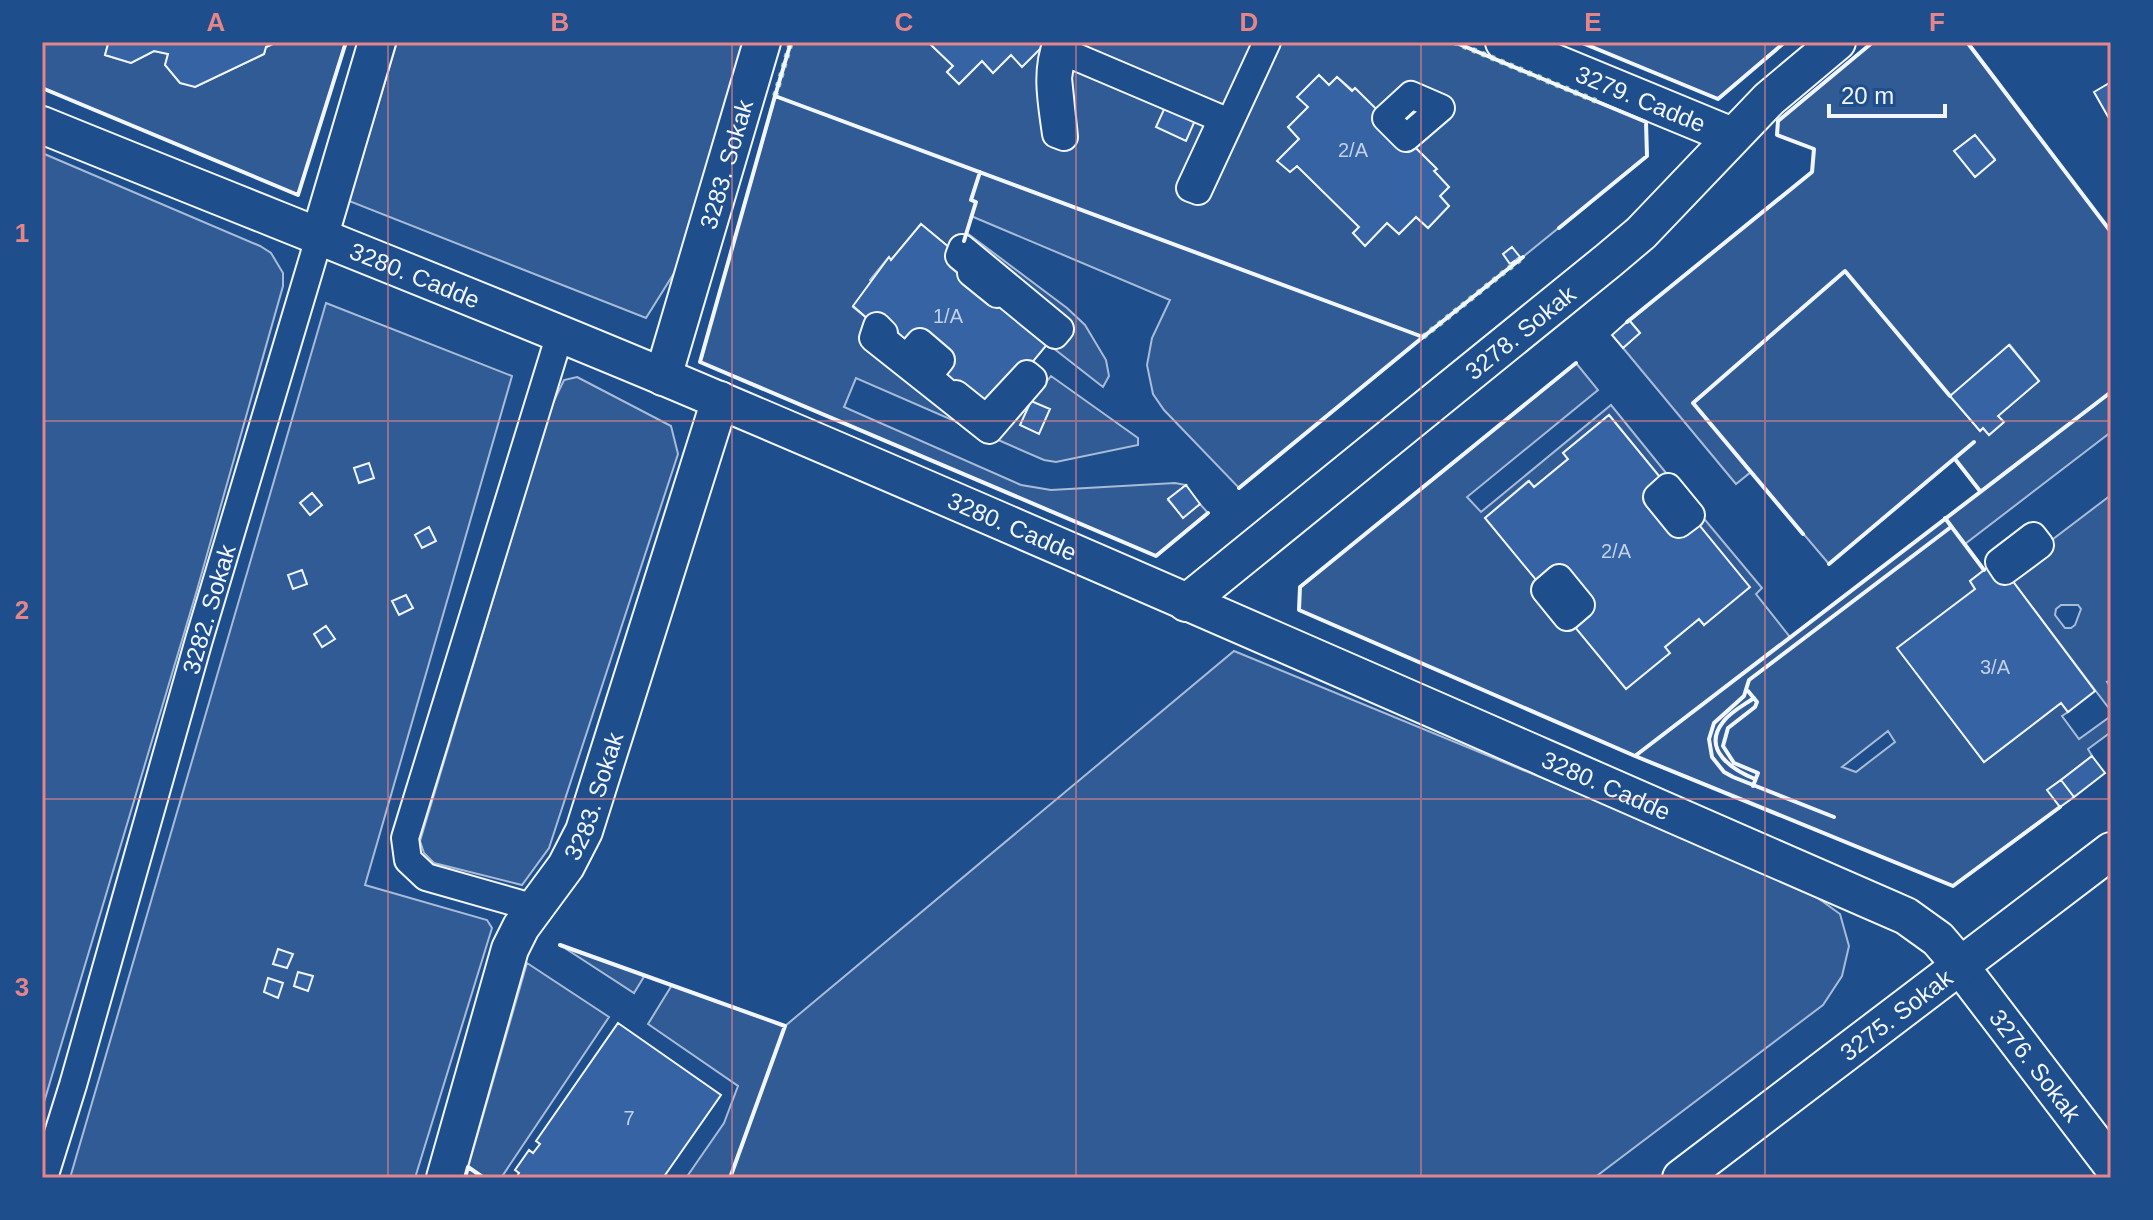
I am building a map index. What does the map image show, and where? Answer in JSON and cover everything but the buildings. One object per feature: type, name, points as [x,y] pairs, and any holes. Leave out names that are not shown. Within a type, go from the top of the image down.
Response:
[{"type":"street","name":"3282. Sokak","points":[[44,1178],[199,640],[377,42]]},
{"type":"street","name":"3283. Sokak","points":[[663,377],[762,42]]},
{"type":"street","points":[[1057,42],[1051,60],[1050,81],[1056,134],[1064,137],[1058,78],[1062,51],[1222,119],[1190,188],[1198,191],[1267,42]]},
{"type":"street","points":[[1066,42],[1225,112],[1258,42]]},
{"type":"street","name":"3279. Cadde","points":[[1504,42],[1732,136]]},
{"type":"street","name":"3278. Sokak","points":[[1186,603],[1641,233],[1769,99],[1837,42]]},
{"type":"street","name":"3280. Cadde","points":[[42,125],[720,400],[1906,916],[1938,939],[1960,965]]},
{"type":"street","points":[[877,326],[884,333],[880,336],[906,358],[920,342],[941,360],[928,376],[953,398],[956,394],[986,418],[1027,374],[1033,379],[989,430],[873,338],[877,326]]},
{"type":"street","points":[[535,908],[426,877],[408,860],[405,838],[560,334]]},
{"type":"street","name":"3283. Sokak","points":[[445,1178],[510,949],[521,927],[566,866],[584,831],[720,400]]},
{"type":"street","name":"3275. Sokak","points":[[1681,1178],[2111,851]]},
{"type":"street","name":"3276. Sokak","points":[[1960,965],[2111,1164]]},
{"type":"shaded area","points":[[42,42],[103,42],[108,44],[105,55],[131,63],[154,51],[168,54],[165,65],[195,87],[264,54],[266,47],[277,42],[346,42],[298,195],[42,88]]},
{"type":"shaded area","points":[[397,42],[748,42],[676,270],[646,318],[349,201]]},
{"type":"shaded area","points":[[791,42],[928,42],[953,66],[947,72],[959,84],[982,61],[993,73],[1011,55],[1022,66],[1044,44],[1041,42],[1057,42],[1058,62],[1222,119],[1267,42],[1454,42],[1646,122],[1647,156],[1239,488],[1164,410],[1153,394],[1147,365],[1152,338],[1170,300],[971,216],[967,233],[1085,325],[1106,360],[1109,376],[1103,387],[1048,344],[959,256],[921,224],[891,260],[888,258],[853,307],[877,326],[1042,387],[1051,376],[1138,438],[1138,445],[1056,462],[1044,460],[856,378],[844,407],[1021,485],[1051,490],[1175,483],[1186,485],[1168,500],[1183,517],[1200,504],[1208,513],[1156,556],[700,362]],"holes":[[[1319,75],[1329,85],[1337,77],[1386,118],[1411,95],[1440,108],[1406,138],[1436,168],[1434,171],[1449,187],[1440,196],[1449,206],[1428,228],[1416,217],[1399,234],[1387,223],[1365,245],[1353,233],[1359,227],[1297,166],[1290,172],[1278,160],[1299,139],[1288,127],[1308,107],[1298,97]]]},
{"type":"shaded area","points":[[1066,42],[1258,42],[1225,112]]},
{"type":"shaded area","points":[[1580,42],[1785,42],[1718,99]]},
{"type":"shaded area","points":[[1873,42],[1967,42],[2111,232],[2111,432],[1965,544],[1984,570],[1970,581],[1975,589],[1942,706],[1984,762],[2061,703],[2068,712],[2062,716],[2079,739],[2111,716],[2111,732],[2088,749],[2092,756],[2048,790],[2060,807],[1953,886],[1635,756],[1299,610],[1300,587],[1576,363],[1598,390],[1467,497],[1481,512],[1611,405],[1671,479],[1668,487],[1609,415],[1563,453],[1568,459],[1534,487],[1528,481],[1485,518],[1626,688],[1665,647],[1699,619],[1703,624],[1691,515],[1701,515],[1762,588],[1756,594],[1790,637],[1980,492],[1954,459],[1829,564],[1751,472],[1736,484],[1623,348],[1640,333],[1629,320],[1812,172],[1814,149],[1777,135],[1778,121]],"holes":[[[1975,135],[1995,159],[1975,176],[1955,151]],[[2010,345],[2039,381],[1998,416],[2003,423],[1989,435],[1983,428],[1980,431],[1950,396]],[[1888,731],[1895,742],[1856,772],[1842,767]]]},
{"type":"shaded area","points":[[42,153],[260,246],[271,253],[283,273],[283,286],[197,590],[42,1109]]},
{"type":"shaded area","points":[[326,303],[512,376],[365,885],[487,920],[492,928],[415,1178],[70,1178]]},
{"type":"shaded area","points":[[577,377],[671,426],[678,454],[549,848],[522,885],[434,863],[424,853],[420,841],[551,407],[564,380]]},
{"type":"shaded area","points":[[2111,495],[2111,680],[2107,682],[2111,688],[2111,711],[2007,574]],"holes":[[[2061,605],[2078,605],[2081,609],[2075,625],[2065,628],[2055,615],[2056,609]]]},
{"type":"shaded area","points":[[1234,651],[1797,883],[1840,914],[1849,946],[1842,976],[1823,1005],[1594,1178],[686,1178],[724,1123],[738,1086],[648,1024],[672,985],[785,1026]]},
{"type":"shaded area","points":[[560,945],[645,975],[634,993]]},
{"type":"shaded area","points":[[527,963],[609,1017],[501,1178],[484,1178],[478,1174],[476,1178],[465,1178]]},
{"type":"hedge","points":[[775,96],[791,42]]},
{"type":"hedge","points":[[1454,42],[1596,101]]},
{"type":"hedge","points":[[1423,337],[1523,257]]},
{"type":"wall","points":[[42,88],[298,195],[346,42]]},
{"type":"wall","points":[[791,42],[775,96],[1423,337],[1523,257]]},
{"type":"wall","points":[[1454,42],[1646,122],[1647,156],[1559,228]]},
{"type":"wall","points":[[1580,42],[1718,99],[1785,42]]},
{"type":"wall","points":[[1627,322],[1812,172],[1814,149],[1777,135],[1778,121],[1873,42]]},
{"type":"wall","points":[[1967,42],[2111,232]]},
{"type":"wall","points":[[775,96],[700,362],[1156,556],[1208,513]]},
{"type":"wall","points":[[964,241],[976,202],[971,200],[980,172]]},
{"type":"wall","points":[[1803,534],[1693,403],[1845,271],[1950,396]]},
{"type":"wall","points":[[1239,488],[1423,337]]},
{"type":"wall","points":[[1576,363],[1300,587],[1299,610],[1635,756],[2111,392]]},
{"type":"wall","points":[[1829,564],[1974,442]]},
{"type":"wall","points":[[1955,459],[1980,491]]},
{"type":"wall","points":[[1945,518],[1984,570]]},
{"type":"wall","points":[[1834,817],[1724,772],[1712,757],[1709,739],[1714,723],[1744,696],[1749,680],[1951,527]]},
{"type":"wall","points":[[1748,691],[1757,702],[1755,707],[1728,728],[1723,746],[1734,763],[1758,773],[1753,786]]},
{"type":"wall","points":[[1754,698],[1726,718],[1717,732],[1716,741],[1722,758],[1755,779]]},
{"type":"wall","points":[[1635,756],[1953,886],[2060,807]]},
{"type":"wall","points":[[560,945],[785,1026],[730,1178]]},
{"type":"wall","points":[[465,1178],[468,1167],[484,1178]]}]
